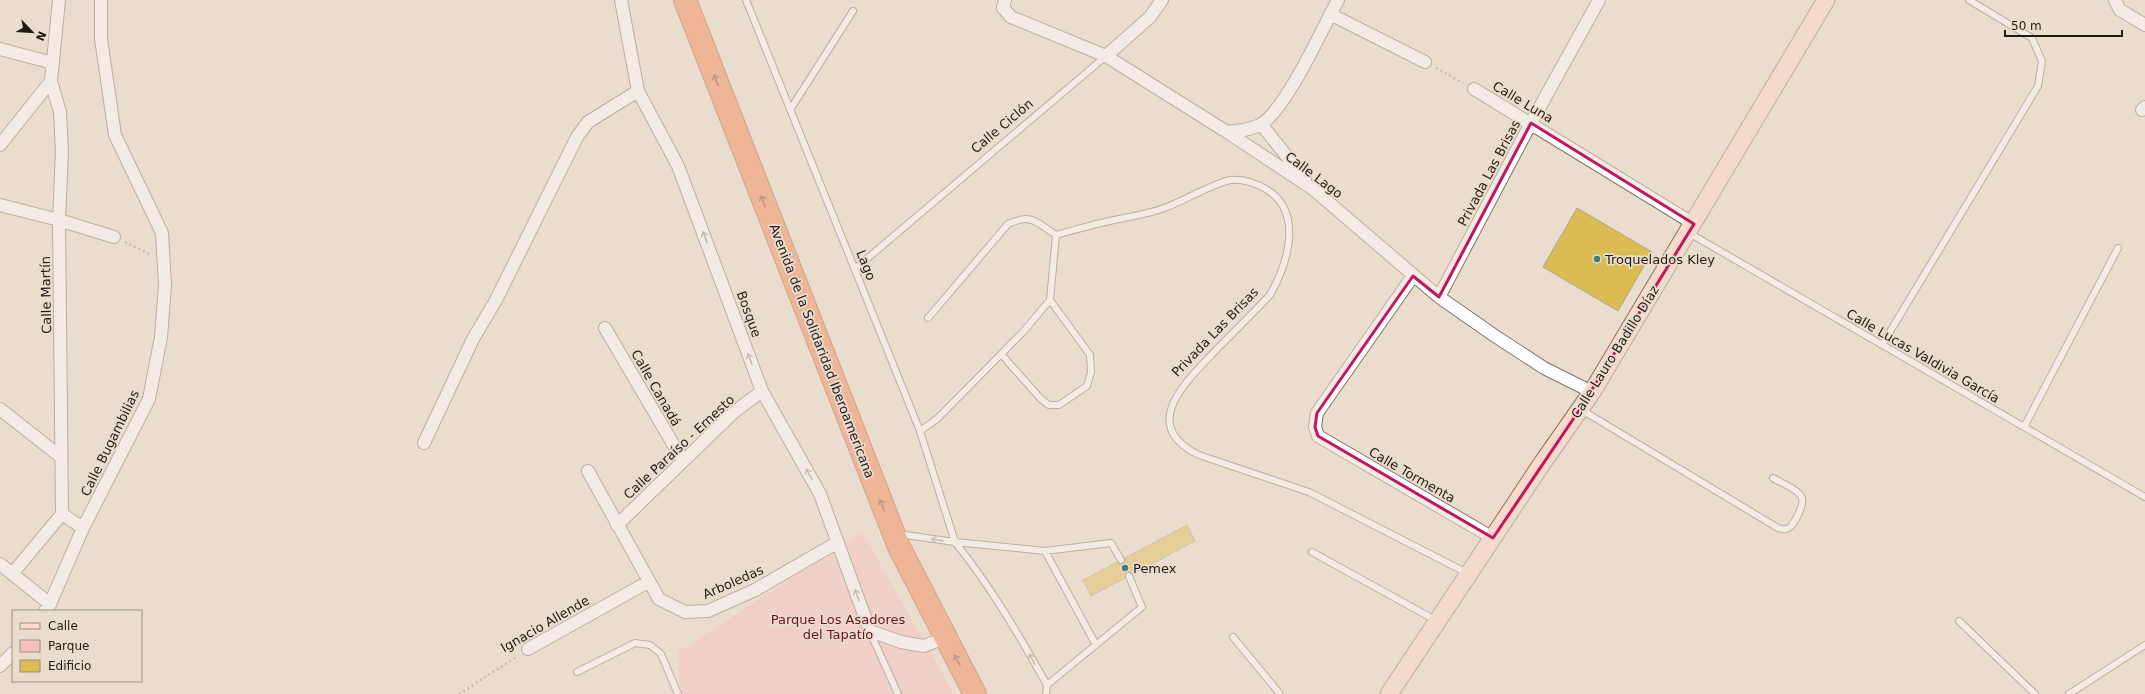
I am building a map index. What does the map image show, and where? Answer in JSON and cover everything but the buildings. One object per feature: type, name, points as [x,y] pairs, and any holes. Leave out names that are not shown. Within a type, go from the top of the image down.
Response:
[{"type":"highway","name":"Avenida de la Solidaridad Iberoamericana","points":[[685,0],[894,534],[944,638],[975,694]]},
{"type":"street","name":"Calle Martín","points":[[59,0],[51,81],[60,112],[62,152],[59,220],[62,514]]},
{"type":"street","name":"Calle Bugambilias","points":[[48,607],[83,528],[148,399],[161,337],[165,285],[162,233],[115,135],[101,40],[101,0]]},
{"type":"street","name":"Bosque","points":[[621,0],[638,92],[678,166],[762,391],[820,494],[870,632]]},
{"type":"street","name":"Calle Ciclón","points":[[1106,56],[1150,17],[1162,0]]},
{"type":"street","points":[[1227,132],[1246,130],[1261,124],[1275,111],[1289,91],[1338,0]]},
{"type":"street","name":"Privada Las Brisas","points":[[1439,297],[1531,122],[1599,0]]},
{"type":"street","name":"Calle Lauro Badillo Díaz","points":[[1389,694],[1436,621],[1592,392],[1692,228],[1826,0]]},
{"type":"street","points":[[2115,1],[2120,10],[2145,25]]},
{"type":"street","name":"Calle Lago","points":[[1004,4],[1011,17],[1106,56],[1227,132],[1313,189],[1439,297],[1544,368],[1592,392]]},
{"type":"street","points":[[1330,14],[1425,62]]},
{"type":"street","points":[[0,49],[53,63]]},
{"type":"street","points":[[0,145],[51,81]]},
{"type":"street","name":"Calle Luna","points":[[1474,89],[1531,122],[1692,228]]},
{"type":"street","points":[[424,443],[473,339],[496,300],[577,137],[588,122],[638,92]]},
{"type":"street","points":[[1261,124],[1313,189]]},
{"type":"street","points":[[0,205],[59,220],[114,237]]},
{"type":"street","name":"Calle Tormenta","points":[[1413,276],[1317,413],[1315,427],[1318,436],[1493,538]]},
{"type":"street","name":"Calle Canadá","points":[[605,328],[683,462]]},
{"type":"street","name":"Calle Paraíso - Ernesto","points":[[617,525],[733,413],[762,391]]},
{"type":"street","points":[[0,409],[61,457]]},
{"type":"street","name":"Arboledas","points":[[588,471],[648,582],[659,599],[685,612],[708,611],[755,590],[838,542]]},
{"type":"street","points":[[12,574],[62,514],[83,528]]},
{"type":"street","points":[[0,564],[48,607]]},
{"type":"street","name":"Ignacio Allende","points":[[528,649],[648,582]]},
{"type":"street","points":[[870,632],[901,642],[924,646],[944,638]]},
{"type":"street","points":[[0,666],[12,654]]},
{"type":"lane","name":"Lago","points":[[746,0],[856,268],[920,431],[955,542],[992,592],[1047,686]]},
{"type":"lane","points":[[1882,345],[2038,86],[2042,61],[2032,38],[1969,0]]},
{"type":"lane","points":[[790,110],[853,11]]},
{"type":"lane","name":"Calle Ciclón","points":[[856,268],[1106,56]]},
{"type":"lane","name":"Privada Las Brisas","points":[[1056,235],[1167,208],[1229,180],[1242,180],[1259,185],[1273,193],[1285,208],[1289,237],[1280,277],[1270,295],[1185,382],[1171,406],[1169,419],[1170,430],[1185,449],[1309,492],[1469,574]]},
{"type":"lane","points":[[920,431],[936,419],[1001,354],[1050,300],[1056,235],[1034,220],[1022,218],[1008,224],[928,318]]},
{"type":"lane","name":"Calle Lucas Valdivia García","points":[[1692,228],[1882,345],[2145,498]]},
{"type":"lane","points":[[2024,427],[2118,248]]},
{"type":"lane","points":[[1001,354],[1041,399],[1049,405],[1059,405],[1087,386],[1092,372],[1090,355],[1050,300]]},
{"type":"lane","points":[[1580,409],[1778,528],[1785,530],[1790,528],[1803,504],[1803,498],[1798,493],[1773,478]]},
{"type":"lane","points":[[894,534],[955,542],[1045,550],[1111,543],[1121,560]]},
{"type":"lane","points":[[1045,550],[1096,645]]},
{"type":"lane","points":[[1312,552],[1436,621]]},
{"type":"lane","points":[[1046,694],[1047,686],[1142,607],[1129,576]]},
{"type":"lane","points":[[1958,621],[2035,694]]},
{"type":"lane","name":"Bosque","points":[[870,632],[898,694]]},
{"type":"lane","points":[[1233,637],[1280,694]]},
{"type":"lane","points":[[577,672],[635,643],[650,645],[661,654],[678,694]]},
{"type":"lane","points":[[2069,694],[2145,645]]},
{"type":"path","name":"Calle Luna","points":[[1425,62],[1474,89]]},
{"type":"path","points":[[114,237],[164,262]]},
{"type":"path","name":"Ignacio Allende","points":[[459,694],[528,649]]},
{"type":"highlighted area","points":[[1531,123],[1694,224],[1580,409],[1493,538],[1318,436],[1315,427],[1317,413],[1413,276],[1439,297]]},
{"type":"green space","name":"Parque Los Asadores del Tapatío","points":[[862,532],[954,694],[680,694],[678,652]]},
{"type":"place","name":"Troquelados Kley","points":[[1597,259]]},
{"type":"place","name":"Pemex","points":[[1125,568]]}]
